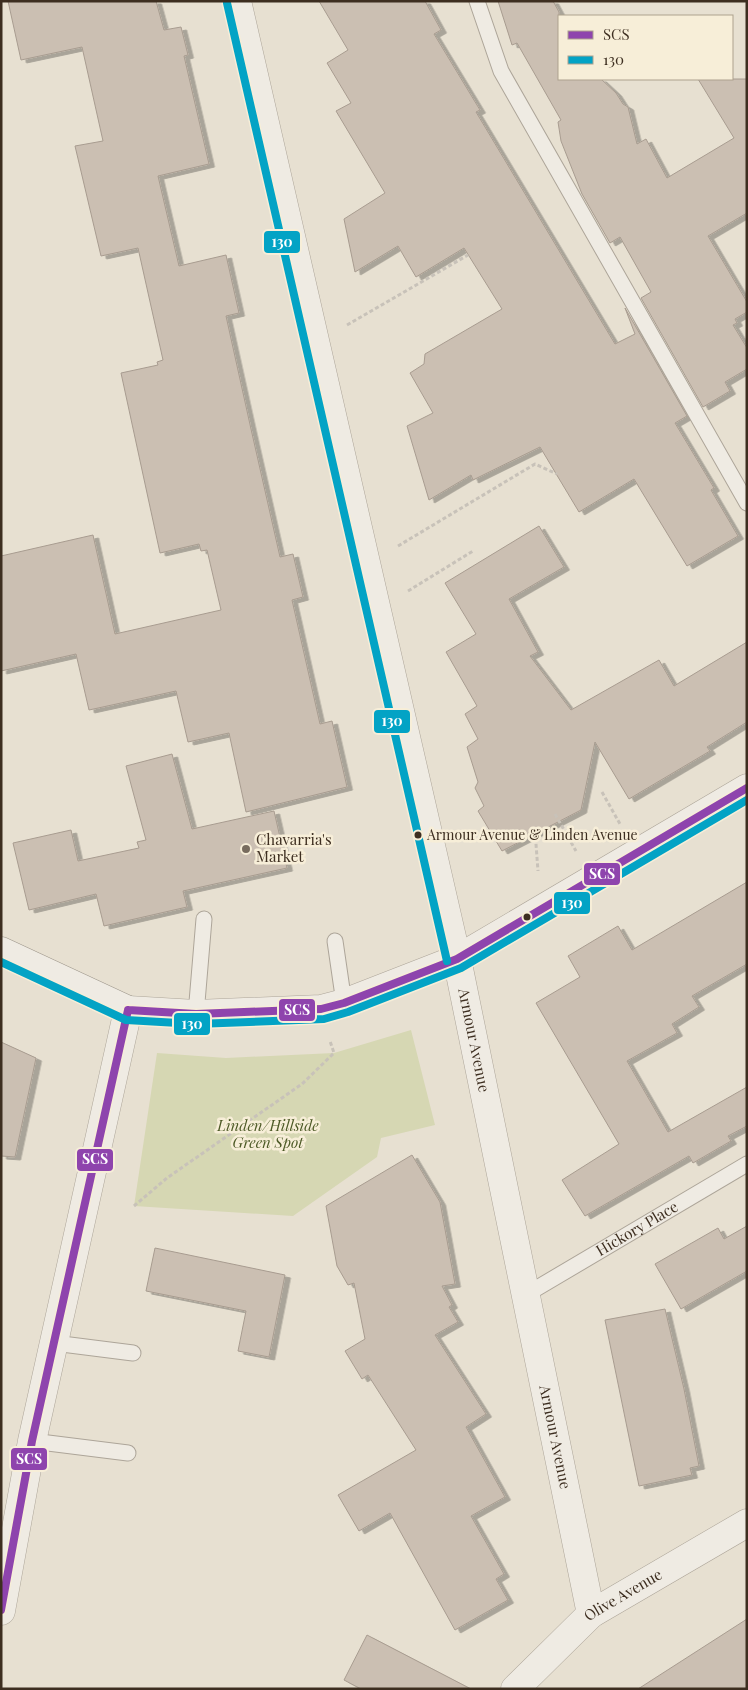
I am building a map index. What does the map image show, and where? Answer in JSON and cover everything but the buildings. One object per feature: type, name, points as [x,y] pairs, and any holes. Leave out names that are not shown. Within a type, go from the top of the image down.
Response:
[{"type":"street","name":"Armour Avenue","points":[[237,1],[457,959],[591,1614]]},
{"type":"street","points":[[1,951],[128,1010],[196,1014],[333,1006],[457,959],[747,788]]},
{"type":"street","points":[[1,1611],[32,1440],[128,1010]]},
{"type":"street","name":"Olive Avenue","points":[[515,1689],[591,1614],[747,1523]]},
{"type":"lane","points":[[477,1],[501,71],[747,504]]},
{"type":"lane","points":[[196,1014],[204,919]]},
{"type":"lane","points":[[333,1006],[335,941]]},
{"type":"lane","name":"Hickory Place","points":[[526,1294],[747,1164]]},
{"type":"lane","points":[[54,1343],[133,1353]]},
{"type":"lane","points":[[32,1440],[128,1453]]},
{"type":"path","points":[[316,343],[468,255]]},
{"type":"path","points":[[368,565],[535,464],[557,474]]},
{"type":"path","points":[[378,610],[473,551]]},
{"type":"path","points":[[555,814],[592,879]]},
{"type":"path","points":[[134,1206],[167,1178],[302,1084],[334,1053],[333,1006]]},
{"type":"green space","name":"Linden/Hillside Green Spot","points":[[411,1030],[435,1125],[381,1138],[377,1157],[293,1216],[134,1206],[157,1053],[226,1058],[334,1053]]},
{"type":"transit line","name":"130","points":[[227,3],[447,961]]},
{"type":"transit line","name":"SCS","points":[[128,1010],[196,1014],[321,1009],[344,1003],[457,959],[747,788]]},
{"type":"transit line","name":"130","points":[[1,962],[126,1020],[196,1024],[324,1019],[348,1012],[461,968],[747,800]]},
{"type":"transit line","name":"SCS","points":[[1,1610],[32,1441],[128,1010]]},
{"type":"place","name":"Armour Avenue & Linden Avenue","points":[[418,835]]},
{"type":"place","name":"Chavarria's Market","points":[[246,849]]}]
